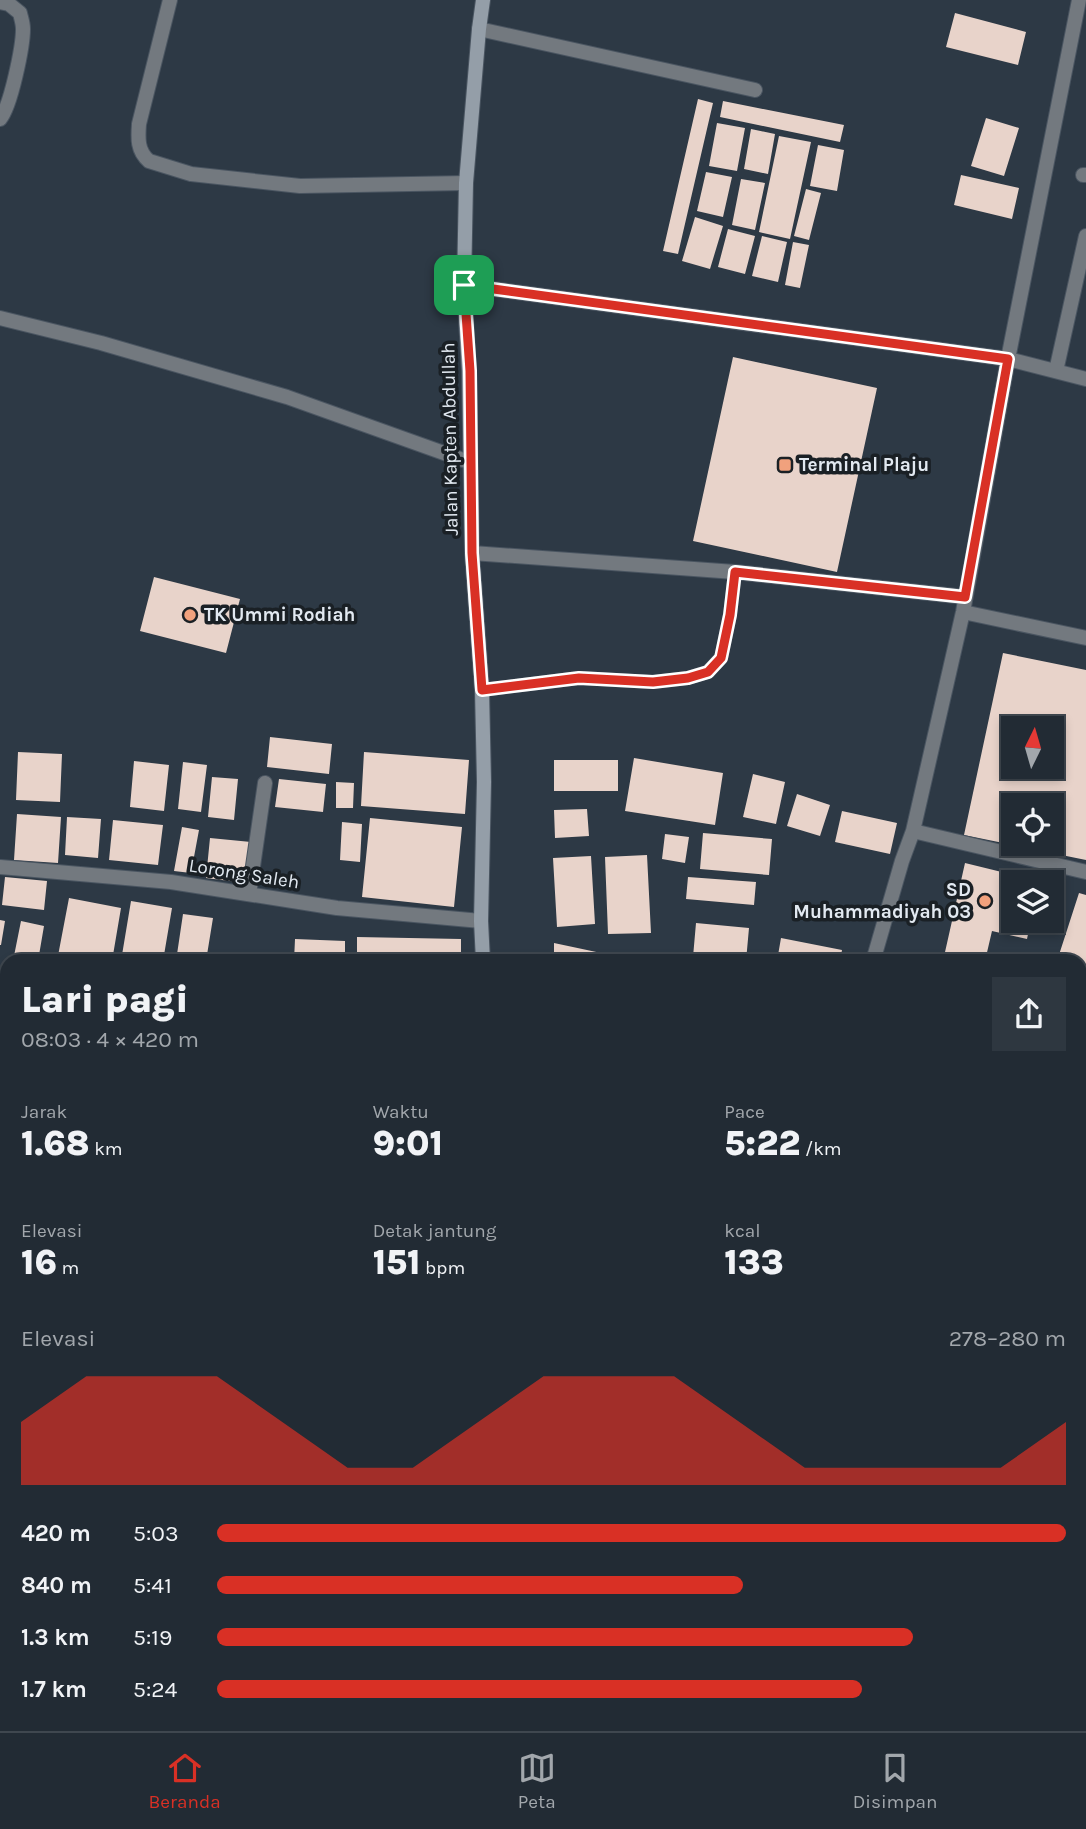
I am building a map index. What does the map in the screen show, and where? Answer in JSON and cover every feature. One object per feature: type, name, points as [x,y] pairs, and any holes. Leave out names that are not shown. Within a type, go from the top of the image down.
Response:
[{"type":"main road","name":"Jalan Kapten Abdullah","points":[[483,0],[466,183],[464,285],[470,371],[472,553],[482,690],[483,954]]},
{"type":"street","points":[[170,0],[138,136],[143,156],[156,164],[191,174],[300,186],[466,183]]},
{"type":"street","points":[[875,954],[913,831],[964,604],[1008,359],[1080,0]]},
{"type":"street","points":[[0,2],[9,4],[20,13],[23,29],[11,92],[0,119]]},
{"type":"street","points":[[479,29],[755,90]]},
{"type":"street","points":[[1056,371],[1086,236]]},
{"type":"street","points":[[464,285],[1008,359],[1086,379]]},
{"type":"street","points":[[0,318],[101,343],[286,397],[469,462]]},
{"type":"street","points":[[472,553],[735,572],[964,604],[1086,638]]},
{"type":"street","points":[[249,894],[264,783]]},
{"type":"street","points":[[913,831],[1086,872]]},
{"type":"street","name":"Lorong Saleh","points":[[0,867],[171,882],[337,908],[481,921]]},
{"type":"lane","points":[[482,690],[579,678],[653,682],[688,678],[708,672],[721,658],[735,572]]},
{"type":"building","points":[[955,13],[1026,32],[1018,65],[946,47]]},
{"type":"building","points":[[698,99],[713,103],[678,254],[663,251]]},
{"type":"building","points":[[723,101],[844,125],[840,142],[720,117]]},
{"type":"building","points":[[986,118],[1019,128],[1004,176],[971,166]]},
{"type":"building","points":[[717,123],[745,128],[737,171],[709,166]]},
{"type":"building","points":[[751,129],[775,134],[768,174],[744,169]]},
{"type":"building","points":[[779,136],[811,142],[790,239],[759,232]]},
{"type":"building","points":[[818,145],[844,150],[837,191],[810,186]]},
{"type":"building","points":[[706,172],[732,177],[723,217],[697,211]]},
{"type":"building","points":[[961,175],[1019,188],[1012,219],[954,205]]},
{"type":"building","points":[[741,179],[765,183],[755,230],[732,225]]},
{"type":"building","points":[[806,189],[821,193],[809,240],[794,236]]},
{"type":"building","points":[[695,217],[723,226],[710,269],[682,261]]},
{"type":"building","points":[[728,229],[755,236],[745,274],[718,267]]},
{"type":"building","points":[[762,236],[787,242],[778,282],[752,276]]},
{"type":"building","points":[[793,242],[809,245],[800,288],[785,285]]},
{"type":"building","name":"Terminal Plaju","points":[[733,357],[877,388],[837,572],[693,541]]},
{"type":"building","name":"TK Ummi Rodiah","points":[[154,577],[240,599],[226,653],[140,631]]},
{"type":"building","points":[[1003,653],[1086,670],[1086,860],[1064,855],[1064,793],[1001,793],[1001,843],[964,835]]},
{"type":"building","points":[[270,737],[332,744],[329,774],[267,767]]},
{"type":"building","points":[[18,752],[62,754],[60,802],[16,800]]},
{"type":"building","points":[[364,752],[469,760],[465,814],[361,806]]},
{"type":"building","points":[[634,758],[723,773],[715,825],[625,811]]},
{"type":"building","points":[[554,760],[618,760],[618,791],[554,791]]},
{"type":"building","points":[[134,761],[169,765],[164,811],[130,807]]},
{"type":"building","points":[[183,762],[207,765],[201,812],[178,809]]},
{"type":"building","points":[[753,774],[785,782],[776,824],[743,817]]},
{"type":"building","points":[[212,777],[238,779],[234,820],[208,817]]},
{"type":"building","points":[[279,779],[326,784],[323,812],[275,807]]},
{"type":"building","points":[[336,782],[354,783],[353,808],[336,808]]},
{"type":"building","points":[[797,794],[830,805],[820,836],[787,826]]},
{"type":"building","points":[[587,809],[589,836],[555,838],[554,810]]},
{"type":"building","points":[[842,811],[897,823],[890,854],[835,842]]},
{"type":"building","points":[[17,814],[61,817],[58,863],[14,860]]},
{"type":"building","points":[[67,817],[101,819],[98,858],[65,855]]},
{"type":"building","points":[[370,818],[462,827],[454,907],[362,897]]},
{"type":"building","points":[[113,820],[163,825],[158,865],[109,860]]},
{"type":"building","points":[[342,822],[362,824],[360,862],[340,860]]},
{"type":"building","points":[[182,827],[199,830],[191,873],[174,871]]},
{"type":"building","points":[[703,833],[772,839],[769,875],[700,869]]},
{"type":"building","points":[[665,834],[689,837],[685,863],[662,859]]},
{"type":"building","points":[[210,838],[251,842],[246,883],[206,878]]},
{"type":"building","points":[[647,855],[651,933],[608,934],[605,857]]},
{"type":"building","points":[[591,856],[595,924],[557,927],[553,858]]},
{"type":"building","name":"SD Muhammadiyah 03","points":[[965,863],[1001,872],[1001,933],[1028,933],[1027,939],[992,931],[987,954],[945,954]]},
{"type":"building","points":[[5,877],[47,881],[44,910],[2,905]]},
{"type":"building","points":[[688,877],[756,882],[754,905],[686,899]]},
{"type":"building","points":[[1079,893],[1086,895],[1086,954],[1059,954]]},
{"type":"building","points":[[69,898],[121,908],[113,954],[58,954]]},
{"type":"building","points":[[131,901],[172,908],[164,954],[122,954]]},
{"type":"building","points":[[183,914],[213,918],[207,954],[177,954]]},
{"type":"building","points":[[0,920],[5,921],[1,945],[0,945]]},
{"type":"building","points":[[21,921],[44,926],[39,954],[14,954]]},
{"type":"building","points":[[696,923],[749,928],[747,954],[693,954]]},
{"type":"building","points":[[357,937],[461,939],[461,954],[357,954]]},
{"type":"building","points":[[781,938],[842,950],[841,954],[778,954]]},
{"type":"building","points":[[295,939],[345,941],[345,954],[294,954]]},
{"type":"building","points":[[554,943],[606,954],[554,954]]},
{"type":"place","name":"Terminal Plaju","points":[[785,465]]},
{"type":"place","name":"TK Ummi Rodiah","points":[[190,615]]},
{"type":"place","name":"SD Muhammadiyah 03","points":[[985,901]]},
{"type":"route","points":[[464,285],[1008,359],[965,597],[735,572],[721,658],[708,672],[688,678],[653,682],[579,678],[482,690],[472,553],[470,371],[464,285]]}]
